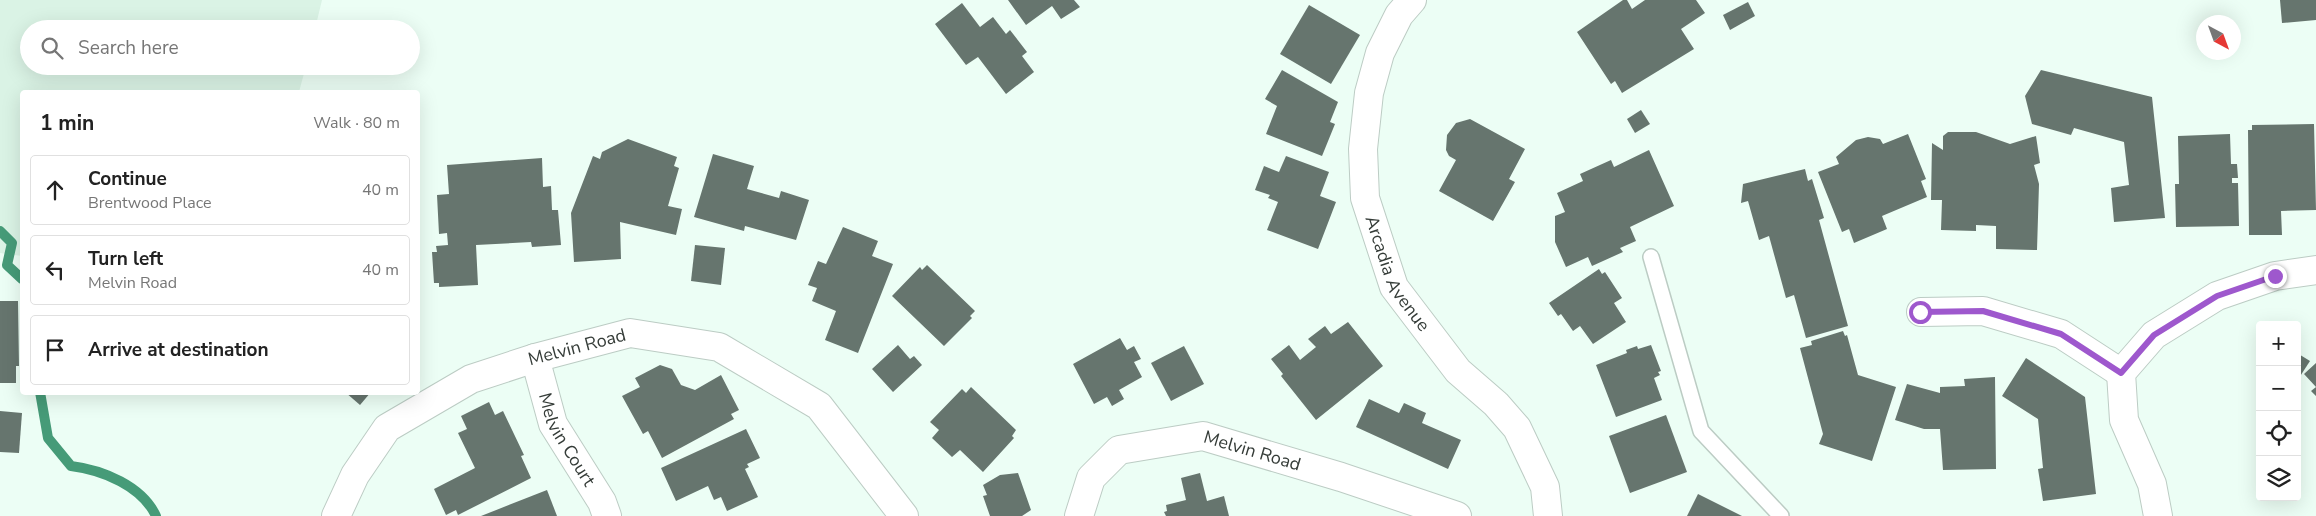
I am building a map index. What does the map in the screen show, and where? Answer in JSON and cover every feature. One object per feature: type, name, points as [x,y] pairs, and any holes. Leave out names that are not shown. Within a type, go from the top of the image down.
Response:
[{"type":"street","name":"Arcadia Avenue","points":[[1412,0],[1399,15],[1380,52],[1369,93],[1363,149],[1365,198],[1394,287],[1458,371],[1496,404],[1517,428],[1544,487],[1548,516]]},
{"type":"street","points":[[2158,516],[2152,484],[2124,420],[2121,373],[2154,335],[2217,296],[2275,276],[2316,270]]},
{"type":"street","points":[[1920,312],[1983,311],[2061,334],[2121,373]]},
{"type":"street","name":"Melvin Road","points":[[336,516],[355,475],[387,428],[471,379],[534,358],[630,333],[719,347],[819,406],[904,516]]},
{"type":"street","name":"Melvin Court","points":[[534,358],[553,424],[602,502],[607,516]]},
{"type":"street","name":"Melvin Road","points":[[1079,516],[1091,478],[1119,450],[1202,436],[1342,477],[1457,516]]},
{"type":"lane","points":[[1650,257],[1701,430],[1781,516]]},
{"type":"shaded area","points":[[0,0],[322,0],[317,20],[20,20],[20,75],[304,75],[300,90],[20,90],[20,256],[0,253]]},
{"type":"building","points":[[1008,0],[1074,0],[1080,7],[1061,19],[1052,6],[1026,25]]},
{"type":"building","points":[[1623,0],[1627,0],[1632,9],[1645,0],[1696,0],[1705,13],[1681,29],[1694,49],[1622,93],[1615,81],[1611,84],[1577,32]]},
{"type":"building","points":[[2280,0],[2316,0],[2316,20],[2282,23]]},
{"type":"building","points":[[1748,2],[1755,16],[1730,30],[1723,15]]},
{"type":"building","points":[[962,3],[980,27],[993,17],[1006,34],[1010,30],[1027,52],[1022,56],[1034,72],[1006,94],[978,57],[966,65],[935,24]]},
{"type":"building","points":[[1309,5],[1360,35],[1331,84],[1280,54]]},
{"type":"building","points":[[1282,70],[1338,102],[1330,122],[1335,124],[1322,156],[1266,134],[1277,106],[1265,99]]},
{"type":"building","points":[[2041,70],[2152,97],[2165,218],[2114,222],[2111,188],[2129,185],[2124,142],[2074,128],[2071,135],[2032,124],[2025,96]]},
{"type":"building","points":[[1641,110],[1650,124],[1635,133],[1627,119]]},
{"type":"building","points":[[1470,119],[1525,149],[1509,179],[1515,182],[1493,221],[1439,191],[1456,160],[1449,156],[1446,150],[1447,135],[1456,123]]},
{"type":"building","points":[[2314,124],[2316,210],[2281,211],[2282,235],[2249,235],[2248,130],[2252,130],[2252,125]]},
{"type":"building","points":[[1948,132],[1976,132],[2010,144],[2036,136],[2040,163],[2034,165],[2039,184],[2037,250],[1996,249],[1996,226],[1976,225],[1976,231],[1941,230],[1942,200],[1931,200],[1932,143],[1943,150],[1943,136]]},
{"type":"building","points":[[1908,134],[1926,179],[1921,181],[1927,197],[1882,216],[1887,229],[1854,243],[1849,229],[1842,232],[1818,172],[1839,164],[1836,157],[1856,140],[1868,137],[1880,139],[1883,144]]},
{"type":"building","points":[[2230,134],[2231,164],[2237,164],[2238,178],[2232,178],[2232,183],[2238,183],[2239,226],[2176,227],[2175,184],[2179,184],[2178,136]]},
{"type":"building","points":[[628,139],[677,157],[674,166],[679,168],[668,206],[682,209],[676,235],[620,222],[621,259],[574,262],[571,213],[593,156],[600,159],[602,152]]},
{"type":"building","points":[[1649,150],[1674,206],[1630,227],[1636,241],[1620,248],[1623,252],[1592,266],[1588,257],[1566,267],[1555,242],[1555,216],[1565,212],[1557,193],[1583,181],[1580,174],[1611,160],[1614,167]]},
{"type":"building","points":[[713,154],[754,166],[747,189],[779,198],[781,191],[809,200],[796,240],[745,226],[744,231],[694,217]]},
{"type":"building","points":[[1286,156],[1329,172],[1320,196],[1336,202],[1318,249],[1267,230],[1278,202],[1268,198],[1270,195],[1255,190],[1264,166],[1279,172]]},
{"type":"building","points":[[542,158],[543,187],[551,186],[552,210],[558,210],[561,245],[532,247],[531,242],[476,245],[478,285],[439,287],[439,283],[434,283],[432,252],[437,252],[436,246],[448,245],[447,233],[439,234],[437,195],[449,194],[447,165]]},
{"type":"building","points":[[1805,169],[1808,181],[1812,179],[1824,218],[1819,220],[1848,326],[1806,338],[1794,295],[1786,298],[1769,236],[1759,240],[1748,201],[1741,203],[1743,184]]},
{"type":"building","points":[[843,227],[878,241],[872,256],[893,264],[858,353],[825,340],[836,311],[812,301],[817,288],[808,285],[818,261],[826,264]]},
{"type":"building","points":[[695,245],[725,248],[721,285],[691,281]]},
{"type":"building","points":[[927,265],[975,311],[970,316],[972,318],[944,346],[892,296],[920,267],[922,270]]},
{"type":"building","points":[[1599,269],[1602,274],[1605,272],[1622,298],[1614,303],[1626,322],[1593,344],[1580,326],[1573,331],[1561,314],[1558,316],[1549,303]]},
{"type":"building","points":[[0,301],[18,301],[19,366],[16,366],[16,383],[0,383]]},
{"type":"building","points":[[1348,322],[1383,366],[1316,420],[1281,376],[1283,374],[1271,359],[1289,345],[1300,360],[1316,347],[1308,339],[1325,326],[1331,334]]},
{"type":"building","points":[[1843,331],[1845,336],[1847,335],[1858,375],[1896,387],[1872,461],[1819,444],[1823,434],[1800,348],[1812,345],[1811,341]]},
{"type":"building","points":[[1120,338],[1127,350],[1134,346],[1141,359],[1134,362],[1142,377],[1119,390],[1124,399],[1112,406],[1107,397],[1094,404],[1073,364]]},
{"type":"building","points":[[898,345],[910,359],[914,356],[922,365],[893,392],[872,369]]},
{"type":"building","points":[[1651,345],[1661,371],[1658,372],[1660,375],[1654,378],[1662,400],[1616,417],[1596,365],[1627,353],[1626,350],[1637,346],[1638,349]]},
{"type":"building","points":[[1184,346],[1204,384],[1171,401],[1151,363]]},
{"type":"building","points":[[2301,355],[2310,361],[2301,375]]},
{"type":"building","points":[[2026,358],[2085,397],[2096,494],[2043,501],[2038,469],[2043,468],[2038,419],[2002,396]]},
{"type":"building","points":[[2316,363],[2316,387],[2304,374]]},
{"type":"building","points":[[660,365],[672,369],[681,385],[695,390],[721,375],[739,410],[731,414],[734,419],[662,458],[648,431],[643,434],[622,396],[640,387],[635,378]]},
{"type":"building","points":[[1995,377],[1996,469],[1943,470],[1940,429],[1924,429],[1895,420],[1907,384],[1940,393],[1940,387],[1965,386],[1964,379]]},
{"type":"building","points":[[971,387],[1016,430],[1012,436],[1014,438],[983,472],[960,450],[952,457],[932,438],[939,430],[930,422],[962,389],[966,393]]},
{"type":"building","points":[[2316,387],[2316,396],[2311,391]]},
{"type":"building","points":[[348,395],[368,395],[360,405]]},
{"type":"building","points":[[1369,399],[1399,413],[1404,403],[1426,413],[1422,423],[1461,440],[1448,469],[1356,427]]},
{"type":"building","points":[[489,402],[495,415],[503,411],[524,455],[521,456],[531,478],[458,515],[456,510],[446,515],[434,489],[475,468],[458,433],[467,429],[461,416]]},
{"type":"building","points":[[0,411],[22,413],[19,453],[0,452]]},
{"type":"building","points":[[1666,415],[1687,472],[1630,493],[1609,436]]},
{"type":"building","points":[[746,429],[760,458],[747,464],[749,467],[745,469],[758,497],[727,511],[721,497],[714,500],[708,486],[676,501],[661,468]]},
{"type":"building","points":[[1018,473],[1031,510],[1022,516],[990,516],[983,496],[987,495],[983,485],[1000,475]]},
{"type":"building","points":[[1200,473],[1207,501],[1224,496],[1229,516],[1166,516],[1164,512],[1167,511],[1166,505],[1186,500],[1181,478]]},
{"type":"building","points":[[547,490],[557,516],[481,516]]},
{"type":"building","points":[[1698,494],[1742,516],[1687,516]]},
{"type":"waterway","points":[[0,231],[12,243],[7,265],[20,277]]},
{"type":"waterway","points":[[41,395],[48,438],[71,466],[96,471],[120,481],[141,496],[150,505],[156,516]]},
{"type":"route","points":[[1920,312],[1983,311],[2061,334],[2121,373],[2154,335],[2217,296],[2275,276]]}]
